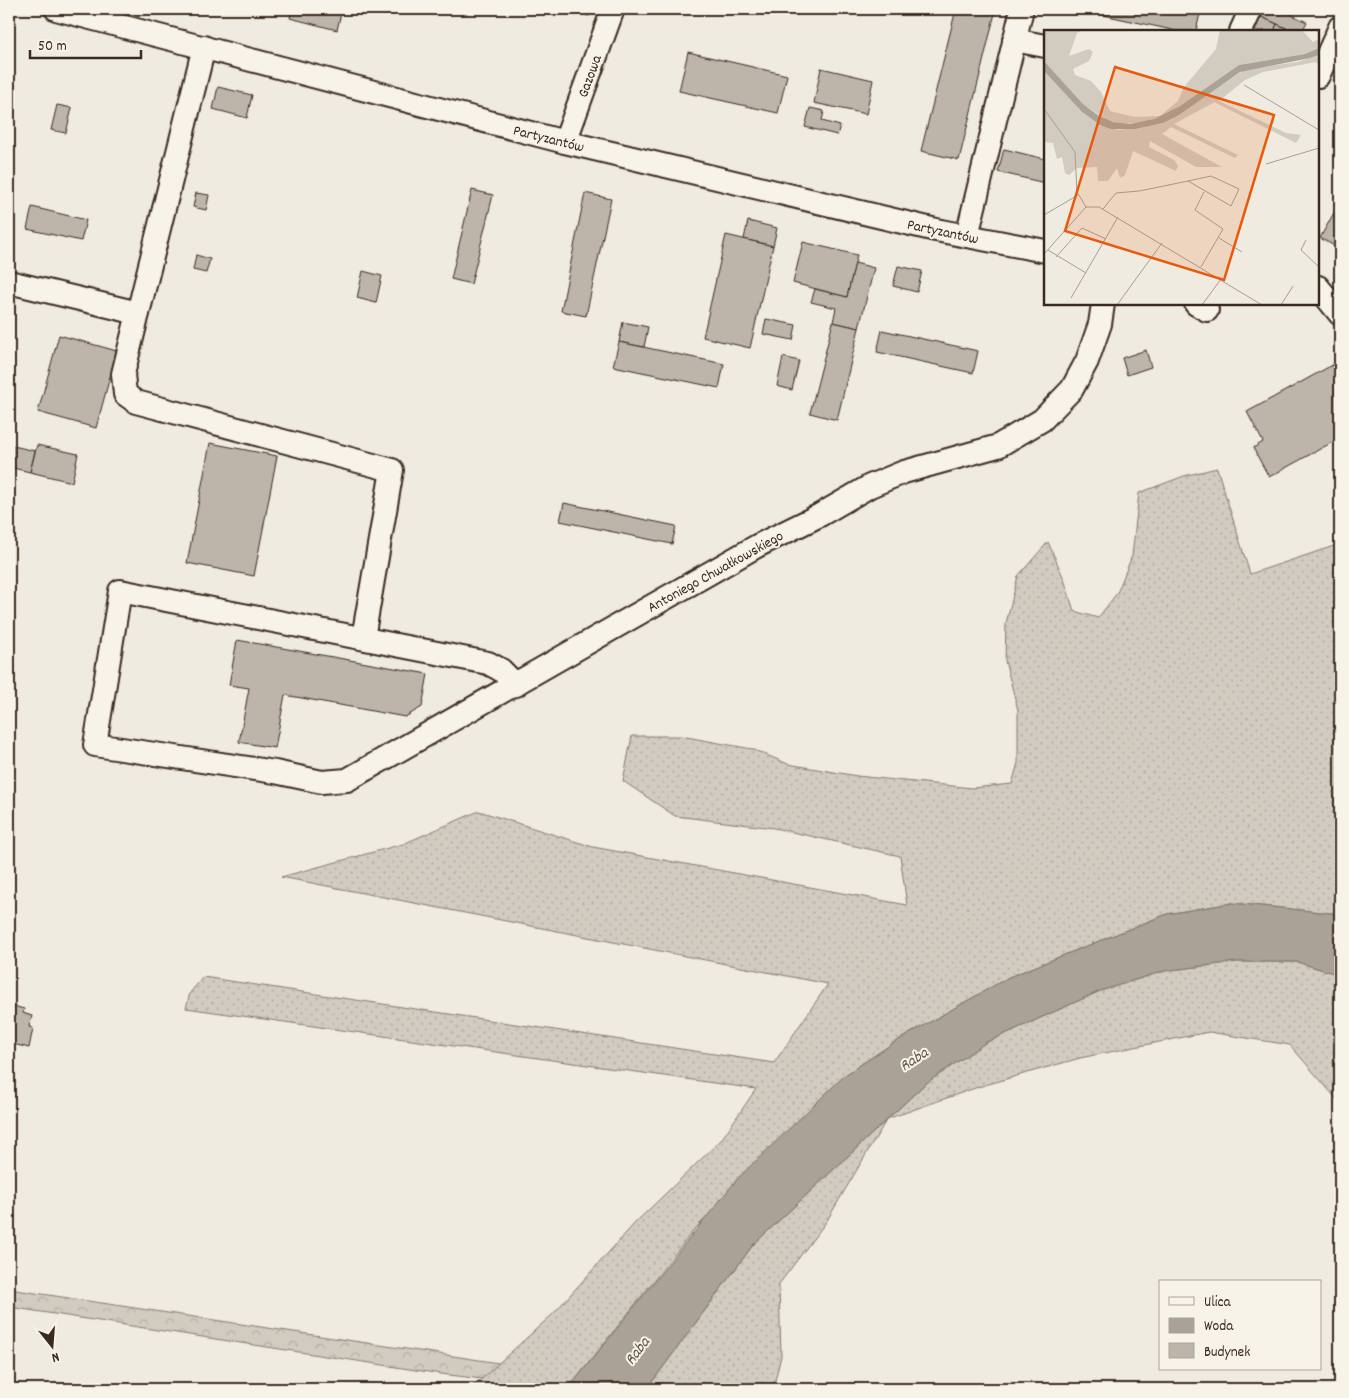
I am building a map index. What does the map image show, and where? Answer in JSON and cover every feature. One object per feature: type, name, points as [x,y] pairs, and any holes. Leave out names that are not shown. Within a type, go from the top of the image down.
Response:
[{"type":"street","name":"Partyzantów","points":[[56,9],[565,142],[968,236],[1044,251]]},
{"type":"street","name":"Gazowa","points":[[565,142],[613,9]]},
{"type":"street","points":[[968,236],[1022,9]]},
{"type":"street","points":[[1241,30],[1251,9]]},
{"type":"street","points":[[1319,74],[1340,27]]},
{"type":"street","points":[[1014,40],[1044,46]]},
{"type":"street","points":[[204,47],[123,374],[125,394],[136,402],[392,470],[363,638],[488,663],[501,670],[516,686]]},
{"type":"street","points":[[9,282],[138,313]]},
{"type":"street","points":[[1319,288],[1340,312]]},
{"type":"street","name":"Antoniego Chwałkowskiego","points":[[363,638],[120,591],[95,745],[275,772],[322,782],[347,780],[516,686],[757,546],[820,515],[870,486],[904,472],[998,446],[1042,420],[1072,389],[1087,360],[1100,324],[1103,305]]},
{"type":"green space","points":[[1217,468],[1250,574],[1340,544],[1340,914],[1232,903],[1167,914],[1009,977],[895,1042],[845,1075],[694,1230],[568,1389],[470,1389],[553,1314],[635,1223],[721,1140],[756,1089],[186,1008],[190,993],[203,977],[774,1063],[828,984],[281,877],[403,844],[479,811],[593,847],[907,905],[900,856],[774,828],[675,816],[623,781],[632,736],[681,736],[752,749],[788,764],[857,776],[972,788],[1012,784],[1018,763],[1018,710],[1005,661],[1006,623],[1018,576],[1048,542],[1064,579],[1074,611],[1098,618],[1117,593],[1132,556],[1139,493],[1184,476]]},
{"type":"green space","points":[[1236,962],[1297,962],[1340,975],[1340,1103],[1290,1045],[1209,1032],[1080,1058],[978,1087],[888,1119],[925,1084],[985,1043],[1100,991],[1164,971]]},
{"type":"green space","points":[[886,1120],[826,1222],[779,1284],[781,1356],[773,1389],[647,1389],[753,1245]]},
{"type":"green space","points":[[9,1289],[499,1363],[482,1379],[441,1374],[9,1307]]},
{"type":"water","name":"Raba","points":[[1232,903],[1340,914],[1340,975],[1297,962],[1236,962],[1164,971],[1100,991],[985,1043],[925,1084],[753,1245],[647,1389],[568,1389],[738,1178],[845,1075],[895,1042],[1009,977],[1167,914]]},
{"type":"building","points":[[292,9],[342,9],[337,30],[290,18]]},
{"type":"building","points":[[569,9],[590,9],[589,16],[568,11]]},
{"type":"building","points":[[956,9],[996,9],[959,160],[921,151]]},
{"type":"building","points":[[1076,9],[1201,9],[1196,30],[1172,30]]},
{"type":"building","points":[[1260,9],[1279,9],[1307,22],[1303,30],[1291,30],[1257,15]]},
{"type":"building","points":[[1257,15],[1277,24],[1274,30],[1250,30]]},
{"type":"building","points":[[1277,24],[1290,30],[1274,30]]},
{"type":"building","points":[[9,43],[13,44],[9,63]]},
{"type":"building","points":[[688,52],[787,75],[778,113],[679,91]]},
{"type":"building","points":[[821,68],[873,80],[866,114],[814,103]]},
{"type":"building","points":[[218,87],[252,95],[247,118],[213,109]]},
{"type":"building","points":[[57,105],[72,108],[66,133],[51,130]]},
{"type":"building","points":[[810,108],[824,111],[822,121],[840,126],[837,135],[805,127]]},
{"type":"building","points":[[1004,149],[1044,159],[1044,183],[998,172]]},
{"type":"building","points":[[472,190],[493,195],[471,284],[451,279]]},
{"type":"building","points":[[196,193],[209,195],[206,210],[193,207]]},
{"type":"building","points":[[585,193],[611,199],[586,316],[561,311]]},
{"type":"building","points":[[1340,202],[1340,249],[1320,238]]},
{"type":"building","points":[[32,207],[86,220],[81,241],[27,229]]},
{"type":"building","points":[[748,221],[777,228],[773,246],[744,239]]},
{"type":"building","points":[[726,235],[773,246],[750,348],[703,337]]},
{"type":"building","points":[[803,242],[857,255],[847,297],[793,283]]},
{"type":"building","points":[[196,255],[210,259],[206,273],[193,270]]},
{"type":"building","points":[[855,263],[874,268],[859,328],[833,322],[836,308],[811,302],[815,289],[847,297]]},
{"type":"building","points":[[898,266],[922,271],[917,292],[893,286]]},
{"type":"building","points":[[363,271],[382,276],[376,303],[357,298]]},
{"type":"building","points":[[766,319],[796,325],[793,340],[763,334]]},
{"type":"building","points":[[623,322],[648,327],[644,347],[619,342]]},
{"type":"building","points":[[833,322],[859,328],[837,420],[810,413]]},
{"type":"building","points":[[882,330],[978,351],[973,373],[877,352]]},
{"type":"building","points":[[59,335],[117,351],[96,428],[38,412]]},
{"type":"building","points":[[619,342],[724,364],[719,388],[613,366]]},
{"type":"building","points":[[1146,350],[1151,367],[1127,375],[1122,358]]},
{"type":"building","points":[[783,357],[799,361],[792,390],[777,386]]},
{"type":"building","points":[[1334,364],[1340,376],[1340,438],[1269,477],[1253,448],[1263,442],[1247,412]]},
{"type":"building","points":[[210,443],[277,456],[254,576],[187,563]]},
{"type":"building","points":[[9,445],[35,451],[30,472],[9,467]]},
{"type":"building","points":[[37,445],[78,454],[72,482],[30,472]]},
{"type":"building","points":[[564,503],[676,526],[672,544],[560,521]]},
{"type":"building","points":[[237,640],[428,674],[422,707],[405,717],[285,695],[275,748],[239,742],[249,688],[229,685]]},
{"type":"building","points":[[13,1006],[24,1009],[23,1013],[32,1016],[29,1027],[33,1028],[29,1048],[9,1043],[9,1022]]}]
